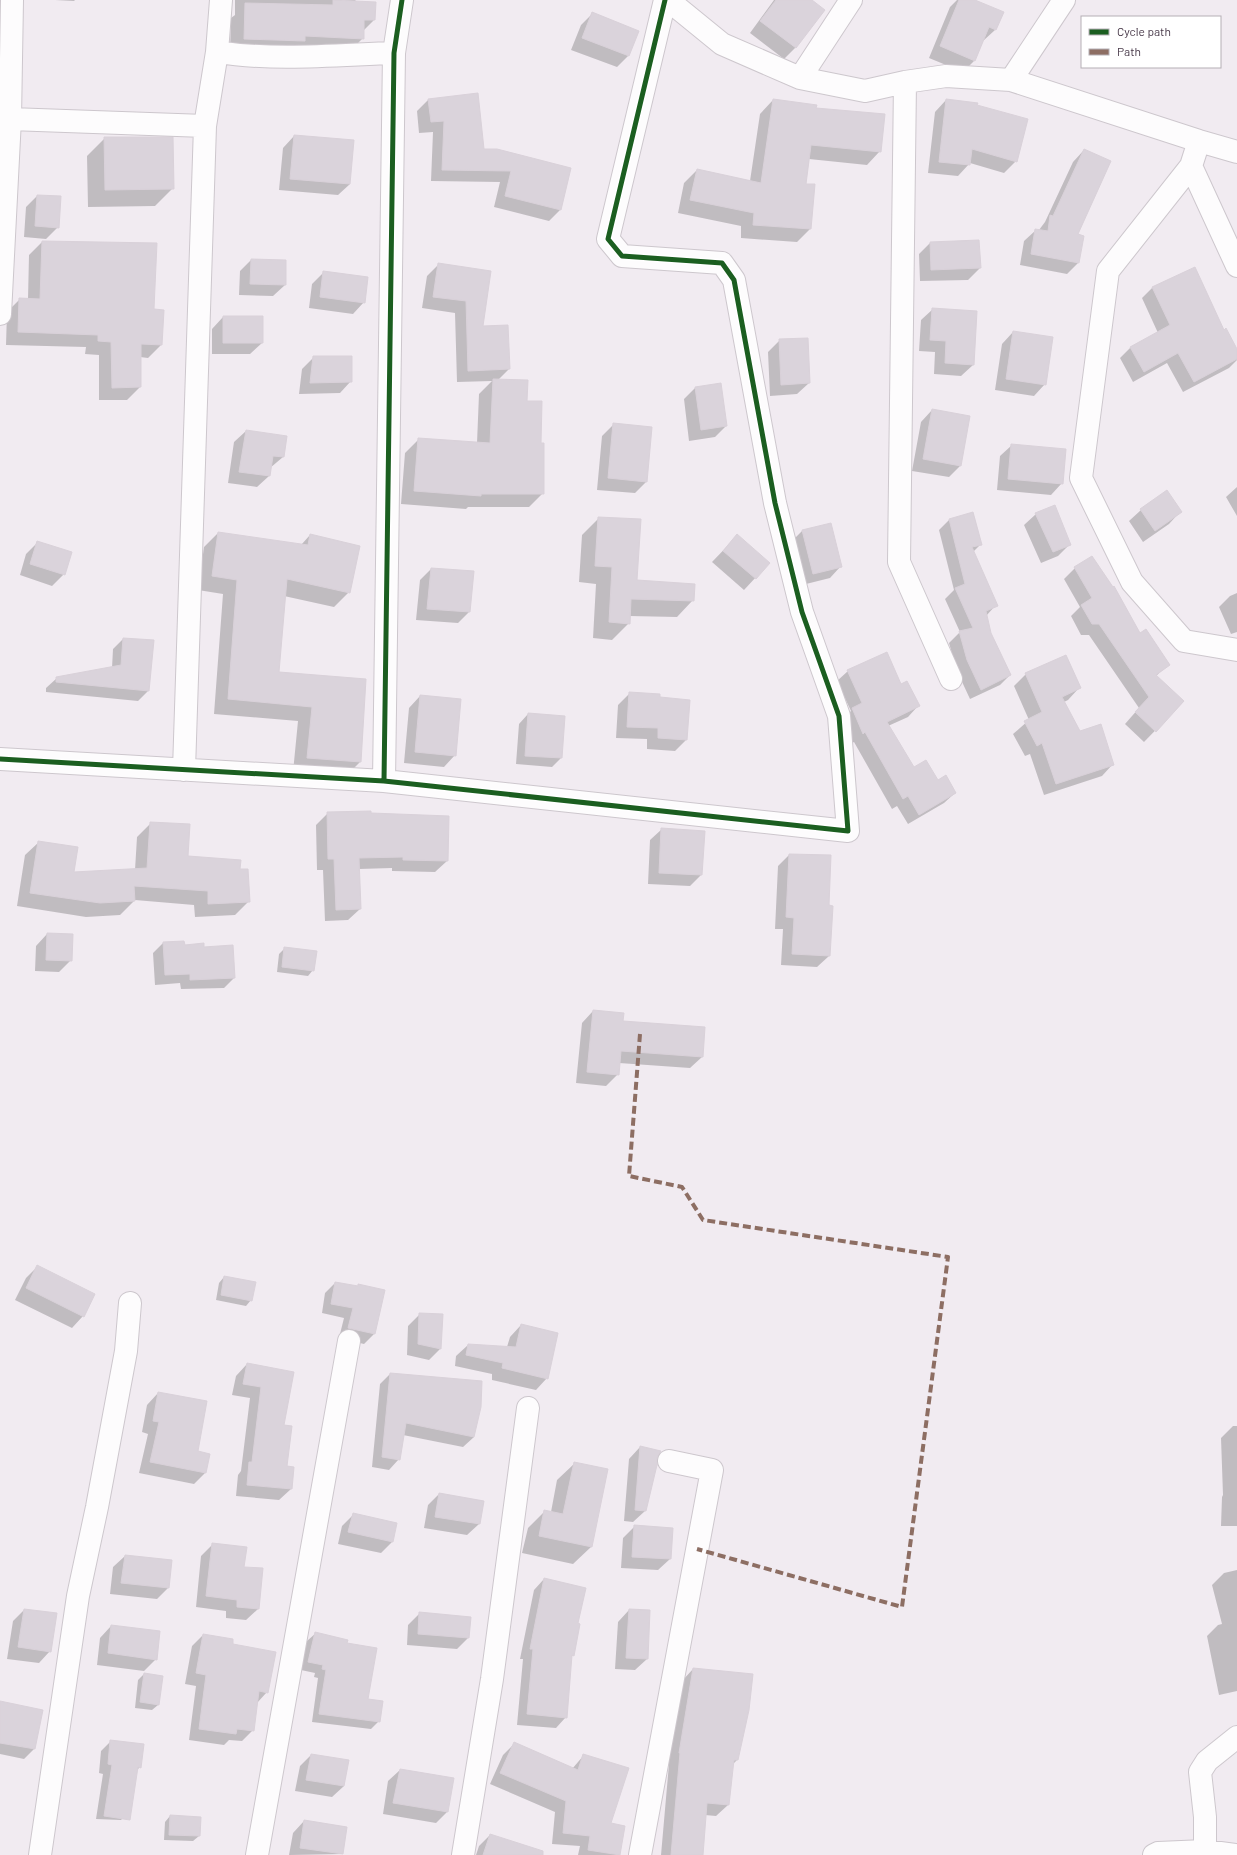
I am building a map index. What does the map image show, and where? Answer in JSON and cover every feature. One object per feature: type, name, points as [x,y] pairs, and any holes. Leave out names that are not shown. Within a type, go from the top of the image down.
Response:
[{"type":"street","points":[[0,314],[10,119],[12,0]]},
{"type":"street","points":[[184,770],[205,126],[217,52],[221,0]]},
{"type":"street","points":[[384,781],[394,53],[402,0]]},
{"type":"street","points":[[0,759],[384,781],[848,831],[838,716],[802,612],[777,510],[734,280],[722,263],[622,256],[608,239],[665,0]]},
{"type":"street","points":[[668,0],[722,44],[800,78],[865,91],[905,82],[946,76],[1011,80],[1237,152]]},
{"type":"street","points":[[800,78],[851,0]]},
{"type":"street","points":[[1011,80],[1064,0]]},
{"type":"street","points":[[217,52],[236,55],[302,56],[394,53]]},
{"type":"street","points":[[905,82],[899,562],[951,679]]},
{"type":"street","points":[[10,119],[205,126]]},
{"type":"street","points":[[1199,141],[1191,166],[1108,271],[1081,478],[1132,582],[1184,641],[1237,650]]},
{"type":"street","points":[[1191,166],[1237,266]]},
{"type":"street","points":[[40,1855],[78,1596],[97,1506],[126,1351],[130,1303]]},
{"type":"street","points":[[257,1855],[349,1341]]},
{"type":"street","points":[[463,1855],[492,1678],[528,1408]]},
{"type":"street","points":[[640,1855],[712,1470],[668,1461]]},
{"type":"street","points":[[1205,1851],[1205,1817],[1200,1772],[1207,1761],[1237,1737]]},
{"type":"street","points":[[1154,1855],[1158,1853],[1205,1851],[1235,1855]]},
{"type":"building","points":[[333,0],[376,2],[375,20],[364,20],[364,39],[305,36],[305,41],[244,39],[245,3],[333,5]]},
{"type":"building","points":[[776,0],[812,0],[825,10],[796,48],[760,21]]},
{"type":"building","points":[[959,0],[975,0],[1004,12],[996,30],[989,27],[975,61],[940,46]]},
{"type":"building","points":[[592,12],[639,31],[629,56],[582,38]]},
{"type":"building","points":[[478,93],[484,149],[497,149],[571,168],[561,210],[505,196],[511,171],[442,170],[444,121],[431,122],[428,99]]},
{"type":"building","points":[[773,99],[817,105],[816,108],[885,114],[881,152],[811,145],[806,184],[815,184],[811,229],[753,225],[754,213],[690,200],[697,169],[761,183]]},
{"type":"building","points":[[946,99],[978,103],[977,105],[1028,119],[1017,162],[972,149],[970,165],[939,162]]},
{"type":"building","points":[[294,135],[354,140],[350,184],[290,179]]},
{"type":"building","points":[[104,137],[173,137],[174,189],[105,190]]},
{"type":"building","points":[[1084,149],[1111,161],[1078,234],[1084,236],[1079,263],[1031,254],[1035,229],[1048,231],[1050,215],[1053,216]]},
{"type":"building","points":[[37,195],[61,196],[59,228],[35,226]]},
{"type":"building","points":[[979,240],[981,268],[931,270],[930,242]]},
{"type":"building","points":[[42,241],[157,243],[154,309],[164,310],[162,345],[141,344],[141,387],[112,388],[111,342],[98,341],[98,335],[18,332],[19,298],[40,299]]},
{"type":"building","points":[[251,259],[286,260],[286,285],[250,284]]},
{"type":"building","points":[[438,263],[491,271],[483,326],[508,325],[510,369],[468,371],[466,301],[433,297]]},
{"type":"building","points":[[1195,267],[1224,330],[1226,328],[1237,349],[1237,359],[1194,382],[1178,353],[1144,372],[1130,347],[1170,325],[1152,287]]},
{"type":"building","points":[[323,271],[368,277],[365,303],[320,297]]},
{"type":"building","points":[[932,308],[977,311],[974,365],[945,363],[946,341],[930,340]]},
{"type":"building","points":[[223,316],[263,316],[263,343],[223,343]]},
{"type":"building","points":[[1013,331],[1053,337],[1046,385],[1006,379]]},
{"type":"building","points":[[808,338],[810,383],[781,385],[779,339]]},
{"type":"building","points":[[313,356],[352,356],[352,382],[310,383]]},
{"type":"building","points":[[493,379],[528,380],[527,401],[542,401],[541,443],[544,443],[544,494],[481,494],[481,496],[414,491],[418,438],[490,443]]},
{"type":"building","points":[[721,383],[727,426],[701,430],[695,387]]},
{"type":"building","points":[[932,409],[970,416],[961,466],[923,459]]},
{"type":"building","points":[[613,423],[652,427],[647,482],[608,478]]},
{"type":"building","points":[[246,430],[287,436],[284,457],[273,456],[270,476],[239,472]]},
{"type":"building","points":[[1011,444],[1066,449],[1063,484],[1008,479]]},
{"type":"building","points":[[1167,490],[1182,512],[1155,531],[1140,509]]},
{"type":"building","points":[[1055,505],[1071,545],[1053,552],[1035,513]]},
{"type":"building","points":[[973,512],[982,545],[972,547],[998,606],[986,611],[991,633],[1011,675],[981,690],[967,660],[959,631],[973,628],[955,588],[965,584],[949,519]]},
{"type":"building","points":[[598,517],[641,519],[637,580],[695,584],[694,601],[631,599],[630,624],[609,622],[612,567],[595,566]]},
{"type":"building","points":[[831,523],[842,567],[813,574],[802,530]]},
{"type":"building","points":[[218,532],[308,545],[310,534],[360,546],[350,593],[287,579],[279,672],[366,679],[361,762],[307,758],[312,707],[228,699],[237,580],[212,576]]},
{"type":"building","points":[[737,534],[770,563],[756,579],[723,551]]},
{"type":"building","points":[[37,541],[72,552],[65,575],[30,564]]},
{"type":"building","points":[[1092,556],[1113,587],[1114,586],[1140,633],[1146,629],[1170,665],[1156,675],[1184,701],[1156,732],[1135,712],[1149,697],[1099,624],[1092,624],[1081,605],[1092,598],[1074,567]]},
{"type":"building","points":[[431,568],[474,571],[470,612],[427,609]]},
{"type":"building","points":[[123,638],[154,640],[149,691],[56,682],[56,677],[121,665]]},
{"type":"building","points":[[887,652],[901,684],[907,681],[920,706],[887,722],[914,767],[926,760],[938,780],[946,775],[956,793],[919,815],[908,796],[903,799],[865,732],[863,734],[852,708],[862,703],[847,670]]},
{"type":"building","points":[[1066,655],[1081,688],[1062,697],[1080,731],[1101,724],[1114,765],[1056,784],[1042,743],[1037,746],[1024,721],[1042,712],[1025,673]]},
{"type":"building","points":[[629,692],[660,694],[660,697],[690,700],[687,740],[658,738],[658,728],[627,727]]},
{"type":"building","points":[[420,695],[461,699],[456,756],[415,752]]},
{"type":"building","points":[[528,713],[565,716],[562,758],[525,756]]},
{"type":"building","points":[[371,811],[371,813],[449,816],[448,861],[403,860],[403,857],[359,858],[361,909],[336,910],[334,859],[328,859],[327,812]]},
{"type":"building","points":[[150,822],[190,824],[188,856],[241,860],[240,869],[248,869],[250,902],[208,904],[208,891],[134,886],[135,901],[100,903],[30,893],[38,841],[78,847],[74,872],[147,868]]},
{"type":"building","points":[[661,828],[705,831],[702,875],[659,873]]},
{"type":"building","points":[[789,854],[831,855],[829,905],[833,906],[830,956],[792,954],[794,918],[786,917]]},
{"type":"building","points":[[47,933],[73,934],[72,961],[46,960]]},
{"type":"building","points":[[184,941],[185,945],[204,943],[204,947],[233,945],[235,978],[190,980],[190,974],[165,975],[163,942]]},
{"type":"building","points":[[284,947],[317,951],[314,971],[282,967]]},
{"type":"building","points":[[593,1010],[624,1013],[623,1021],[705,1027],[703,1057],[621,1051],[619,1075],[587,1072]]},
{"type":"building","points":[[37,1265],[95,1294],[84,1317],[26,1288]]},
{"type":"building","points":[[224,1276],[256,1282],[252,1301],[221,1295]]},
{"type":"building","points":[[335,1282],[358,1286],[358,1284],[385,1290],[375,1334],[348,1328],[353,1308],[331,1304]]},
{"type":"building","points":[[419,1313],[443,1314],[441,1349],[418,1344]]},
{"type":"building","points":[[521,1324],[558,1333],[548,1379],[502,1368],[503,1363],[466,1355],[468,1344],[516,1347]]},
{"type":"building","points":[[247,1363],[294,1372],[284,1425],[292,1426],[287,1466],[294,1467],[292,1489],[247,1485],[249,1462],[252,1462],[261,1387],[243,1384]]},
{"type":"building","points":[[390,1373],[482,1381],[481,1407],[474,1437],[406,1423],[400,1460],[382,1457]]},
{"type":"building","points":[[158,1392],[207,1401],[198,1451],[210,1454],[206,1473],[150,1462],[159,1422],[153,1421]]},
{"type":"building","points":[[640,1446],[661,1451],[657,1458],[657,1465],[646,1511],[635,1510]]},
{"type":"building","points":[[574,1462],[608,1469],[592,1547],[539,1536],[544,1510],[563,1514]]},
{"type":"building","points":[[439,1493],[484,1501],[480,1524],[435,1517]]},
{"type":"building","points":[[353,1513],[397,1523],[393,1542],[348,1532]]},
{"type":"building","points":[[634,1525],[673,1528],[671,1559],[632,1557]]},
{"type":"building","points":[[212,1543],[247,1547],[244,1567],[263,1568],[259,1609],[237,1607],[237,1600],[206,1596]]},
{"type":"building","points":[[125,1555],[172,1560],[169,1588],[121,1583]]},
{"type":"building","points":[[544,1578],[586,1588],[578,1623],[580,1624],[574,1656],[572,1655],[567,1718],[527,1714],[533,1649],[530,1649]]},
{"type":"building","points":[[24,1609],[57,1613],[51,1652],[18,1647]]},
{"type":"building","points":[[629,1609],[650,1610],[648,1659],[626,1658]]},
{"type":"building","points":[[419,1612],[471,1617],[469,1638],[418,1634]]},
{"type":"building","points":[[111,1625],[160,1631],[157,1660],[108,1653]]},
{"type":"building","points":[[315,1632],[348,1640],[347,1643],[377,1648],[368,1699],[383,1701],[380,1722],[319,1714],[326,1670],[322,1669],[323,1665],[308,1662]]},
{"type":"building","points":[[203,1634],[233,1639],[233,1644],[276,1652],[268,1693],[259,1691],[254,1731],[237,1729],[236,1734],[199,1729],[206,1675],[196,1673]]},
{"type":"building","points":[[693,1668],[753,1674],[749,1710],[738,1760],[734,1760],[729,1805],[707,1803],[703,1855],[671,1855],[679,1753]]},
{"type":"building","points":[[144,1673],[163,1676],[159,1705],[140,1702]]},
{"type":"building","points":[[0,1701],[43,1710],[35,1749],[0,1743]]},
{"type":"building","points":[[110,1740],[144,1744],[141,1768],[138,1767],[130,1820],[104,1816],[112,1765],[108,1764]]},
{"type":"building","points":[[514,1742],[578,1770],[583,1754],[629,1768],[611,1823],[625,1826],[620,1855],[588,1850],[590,1836],[563,1833],[566,1801],[500,1773]]},
{"type":"building","points":[[311,1754],[349,1760],[344,1786],[306,1780]]},
{"type":"building","points":[[400,1769],[454,1778],[448,1812],[393,1803]]},
{"type":"building","points":[[170,1815],[201,1817],[200,1836],[169,1835]]},
{"type":"building","points":[[304,1820],[347,1827],[343,1854],[300,1848]]},
{"type":"building","points":[[490,1834],[543,1851],[543,1855],[483,1855]]},
{"type":"marked path","points":[[640,1034],[629,1176],[682,1187],[703,1220],[948,1257],[902,1607],[697,1549]]},
{"type":"cycle path","points":[[384,781],[394,53],[402,0]]},
{"type":"cycle path","points":[[0,759],[384,781],[848,831],[839,716],[802,612],[775,503],[734,280],[722,263],[622,256],[608,239],[665,0]]}]
